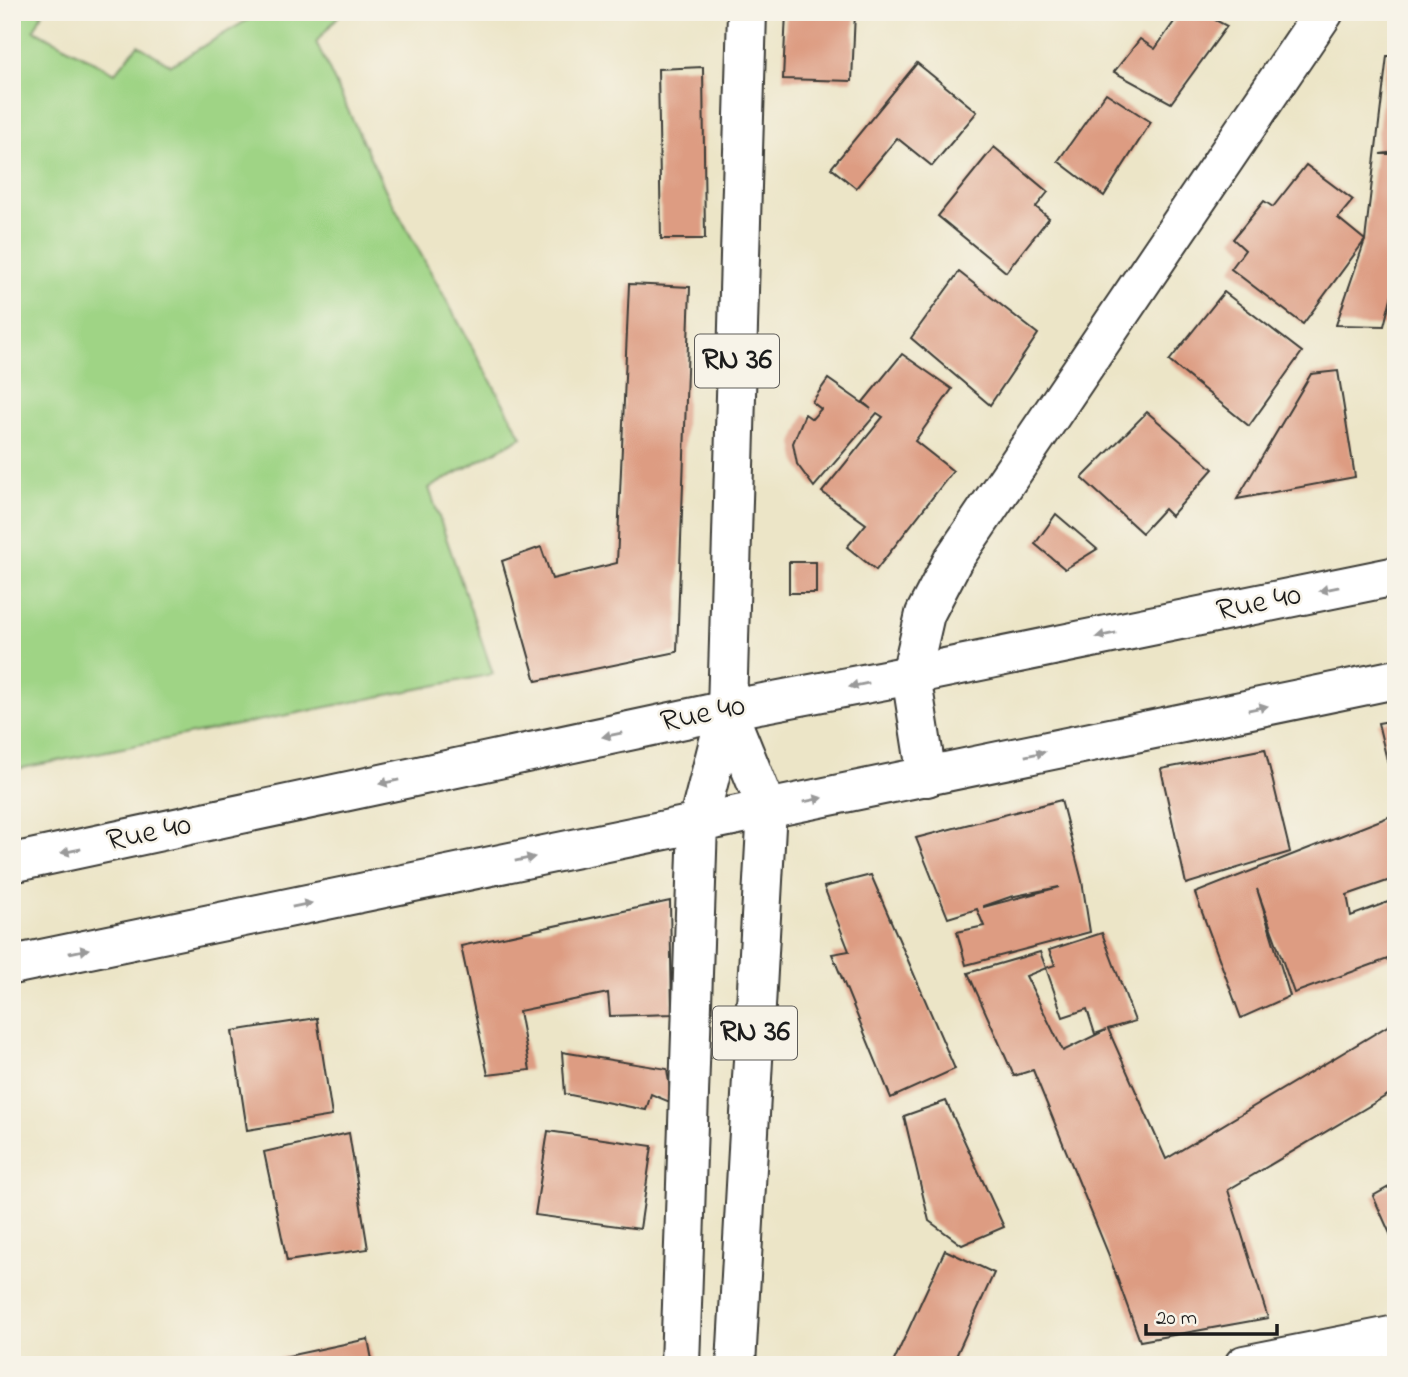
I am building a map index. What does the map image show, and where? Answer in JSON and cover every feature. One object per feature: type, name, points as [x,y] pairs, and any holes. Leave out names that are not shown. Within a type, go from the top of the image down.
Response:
[{"type":"main road","name":"RN 36","points":[[680,1365],[698,823],[727,710],[747,12]]},
{"type":"main road","points":[[927,777],[911,676],[925,614],[953,560],[1324,12]]},
{"type":"main road","name":"Rue 40","points":[[12,863],[727,710],[911,676],[1396,576]]},
{"type":"main road","points":[[12,965],[1396,679]]},
{"type":"main road","name":"RN 36","points":[[727,710],[767,809],[736,1365]]},
{"type":"main road","points":[[1244,1365],[1396,1335]]},
{"type":"green space","points":[[12,12],[43,12],[34,30],[115,73],[138,45],[171,65],[261,12],[342,12],[316,42],[387,193],[522,437],[429,488],[493,674],[12,770]]},
{"type":"building","points":[[786,12],[855,12],[852,81],[783,79]]},
{"type":"building","points":[[1181,12],[1200,12],[1227,26],[1171,103],[1114,72],[1140,39],[1155,49]]},
{"type":"building","points":[[1387,56],[1396,56],[1396,152],[1380,154],[1396,154],[1396,278],[1384,326],[1336,325],[1365,240]]},
{"type":"building","points":[[917,63],[977,112],[932,166],[897,138],[856,188],[831,168]]},
{"type":"building","points":[[703,67],[705,239],[661,239],[658,69]]},
{"type":"building","points":[[1106,93],[1151,122],[1104,196],[1058,161]]},
{"type":"building","points":[[994,147],[1048,192],[1036,207],[1049,218],[1006,272],[938,216]]},
{"type":"building","points":[[1306,165],[1353,200],[1338,218],[1365,240],[1303,324],[1231,269],[1245,250],[1233,239],[1264,201],[1273,207]]},
{"type":"building","points":[[959,272],[1038,334],[990,405],[911,338]]},
{"type":"building","points":[[629,284],[690,287],[677,652],[536,681],[502,561],[541,547],[552,579],[617,563]]},
{"type":"building","points":[[1224,292],[1302,352],[1249,426],[1169,361]]},
{"type":"building","points":[[902,354],[952,389],[915,441],[953,471],[876,570],[847,547],[866,524],[822,492],[883,417],[877,413],[814,487],[797,464],[793,443],[805,414],[812,419],[821,409],[812,402],[828,379],[871,409],[863,402]]},
{"type":"building","points":[[1338,371],[1355,477],[1237,499],[1311,374]]},
{"type":"building","points":[[1147,412],[1213,469],[1171,516],[1164,509],[1142,533],[1082,478]]},
{"type":"building","points":[[1056,514],[1097,549],[1065,569],[1035,544]]},
{"type":"building","points":[[789,562],[816,562],[816,593],[789,593]]},
{"type":"building","points":[[1396,720],[1396,793],[1395,793],[1378,723]]},
{"type":"building","points":[[1265,749],[1290,852],[1186,884],[1161,769]]},
{"type":"building","points":[[1061,800],[1082,881],[1090,932],[966,965],[957,932],[984,926],[977,909],[948,918],[916,838]],"holes":[[[1059,887],[984,907],[1010,897]]]},
{"type":"building","points":[[1396,814],[1396,878],[1347,895],[1351,916],[1396,899],[1396,956],[1294,993],[1257,889],[1290,996],[1241,1018],[1195,893]]},
{"type":"building","points":[[871,875],[955,1069],[891,1098],[832,954],[849,951],[824,887]]},
{"type":"building","points":[[670,901],[672,1014],[610,1016],[608,993],[519,1011],[530,1070],[488,1075],[461,946]]},
{"type":"building","points":[[1102,933],[1135,1021],[1108,1029],[1166,1159],[1396,1021],[1396,1090],[1228,1190],[1268,1318],[1140,1341],[1108,1253],[1033,1070],[1014,1076],[968,973],[1040,952],[1046,968],[1055,965],[1049,950]],"holes":[[[1046,968],[1063,1017],[1087,1009],[1095,1034],[1106,1030],[1063,1051],[1026,976]]]},
{"type":"building","points":[[317,1018],[332,1116],[247,1130],[232,1031]]},
{"type":"building","points":[[562,1052],[667,1069],[672,1103],[651,1094],[646,1110],[565,1094]]},
{"type":"building","points":[[946,1101],[1004,1227],[962,1245],[929,1221],[904,1116]]},
{"type":"building","points":[[548,1131],[652,1146],[640,1229],[535,1215]]},
{"type":"building","points":[[349,1133],[368,1249],[287,1261],[264,1152]]},
{"type":"building","points":[[1396,1183],[1396,1247],[1373,1196]]},
{"type":"building","points":[[945,1250],[994,1273],[952,1365],[892,1365]]},
{"type":"building","points":[[368,1339],[373,1365],[264,1365],[264,1361]]}]
